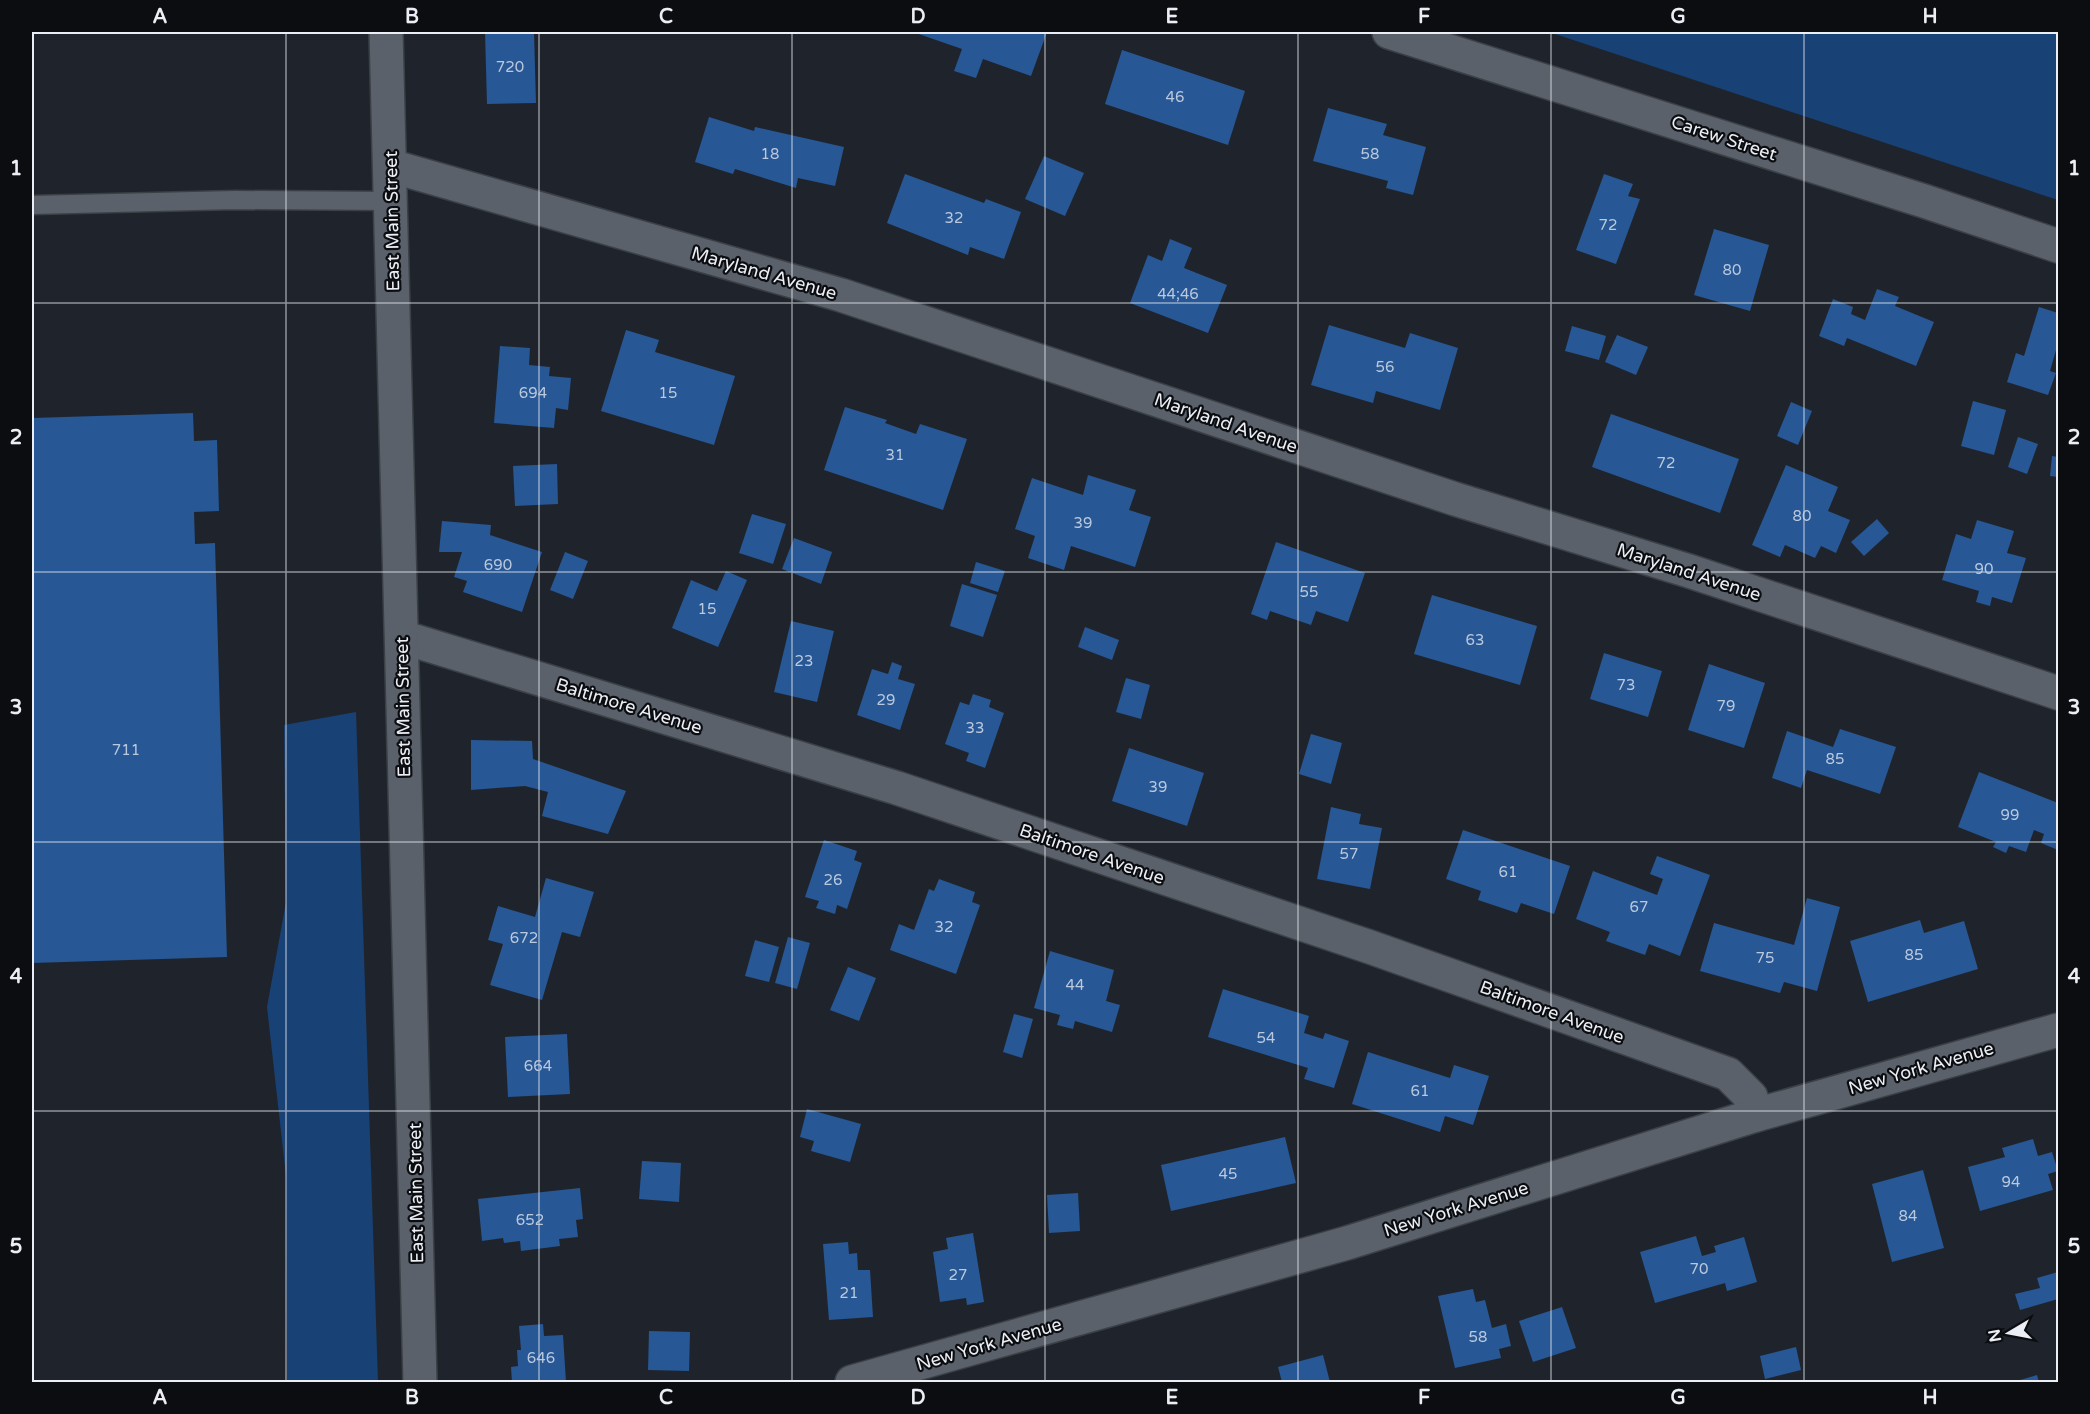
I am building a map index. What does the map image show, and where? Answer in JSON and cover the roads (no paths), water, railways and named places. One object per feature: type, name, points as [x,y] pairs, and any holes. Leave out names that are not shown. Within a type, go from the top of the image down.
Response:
[{"type":"street","name":"East Main Street","points":[[386,32],[420,1383]]},
{"type":"street","name":"Carew Street","points":[[1389,32],[1453,41],[2058,246]]},
{"type":"street","name":"Maryland Avenue","points":[[391,165],[840,295],[1434,492],[1756,593],[2058,693]]},
{"type":"street","name":"Baltimore Avenue","points":[[402,637],[897,788],[1370,947],[1728,1074],[1750,1097],[1756,1115]]},
{"type":"street","name":"New York Avenue","points":[[852,1383],[1347,1243],[1756,1115],[2058,1030]]},
{"type":"lane","points":[[32,205],[235,200],[392,201]]}]
